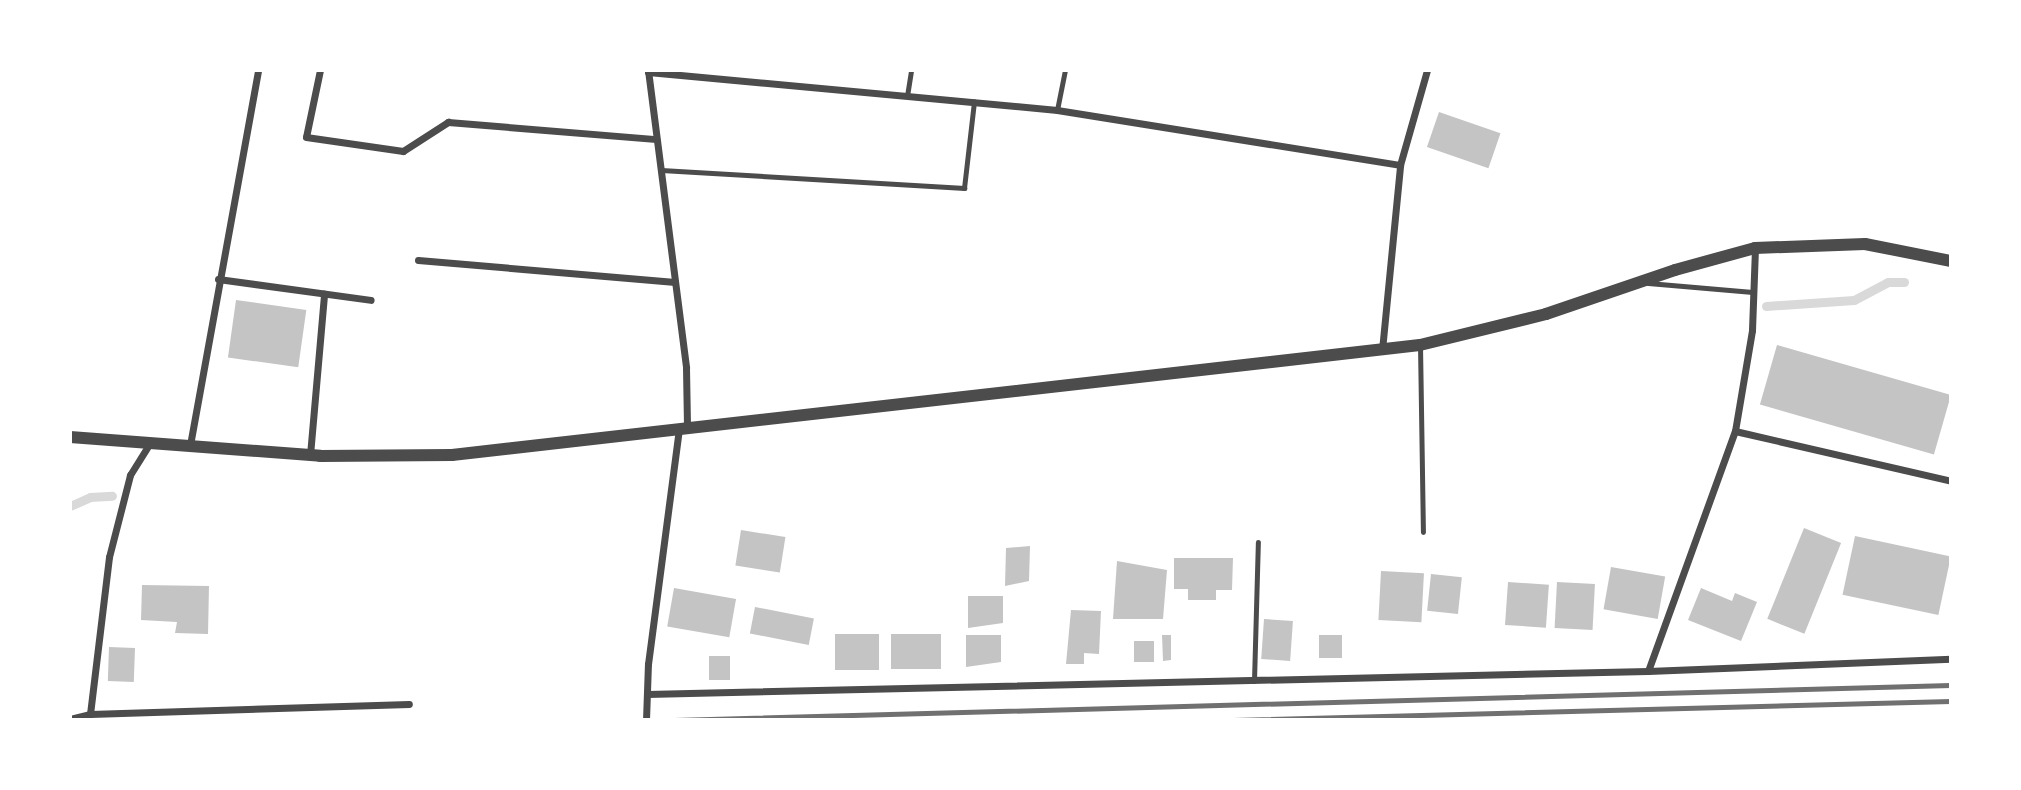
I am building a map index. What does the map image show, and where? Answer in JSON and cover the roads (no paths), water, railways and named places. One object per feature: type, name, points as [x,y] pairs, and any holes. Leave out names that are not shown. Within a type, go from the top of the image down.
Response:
[{"type":"street","points":[[190,445],[258,70]]},
{"type":"street","points":[[320,70],[306,137],[403,151],[448,122],[656,139]]},
{"type":"street","points":[[1382,350],[1400,165],[1427,70]]},
{"type":"street","points":[[646,720],[647,694],[683,427],[675,282],[648,71],[1057,110],[1400,165]]},
{"type":"street","points":[[70,437],[310,455],[452,455],[1420,345],[1546,314],[1639,282],[1755,248],[1865,244],[1951,261]]},
{"type":"street","points":[[1648,671],[1735,430],[1752,330],[1755,248]]},
{"type":"street","points":[[418,260],[675,282]]},
{"type":"street","points":[[218,279],[371,300]]},
{"type":"street","points":[[310,455],[324,294]]},
{"type":"street","points":[[1735,430],[1951,481]]},
{"type":"street","points":[[90,714],[109,557],[130,475],[151,442]]},
{"type":"street","points":[[647,694],[1648,671],[1951,659]]},
{"type":"street","points":[[70,719],[90,714],[409,705]]},
{"type":"lane","points":[[907,96],[911,70]]},
{"type":"lane","points":[[1057,110],[1065,70]]},
{"type":"lane","points":[[661,170],[964,188],[974,102]]},
{"type":"lane","points":[[1639,282],[1753,292]]},
{"type":"lane","points":[[1420,345],[1423,532]]},
{"type":"lane","points":[[1254,681],[1258,542]]},
{"type":"waterway","points":[[1766,306],[1854,300],[1888,282],[1904,282]]},
{"type":"waterway","points":[[70,506],[90,497],[112,496]]},
{"type":"railway","points":[[674,720],[1951,685]]},
{"type":"railway","points":[[1233,720],[1951,701]]}]
